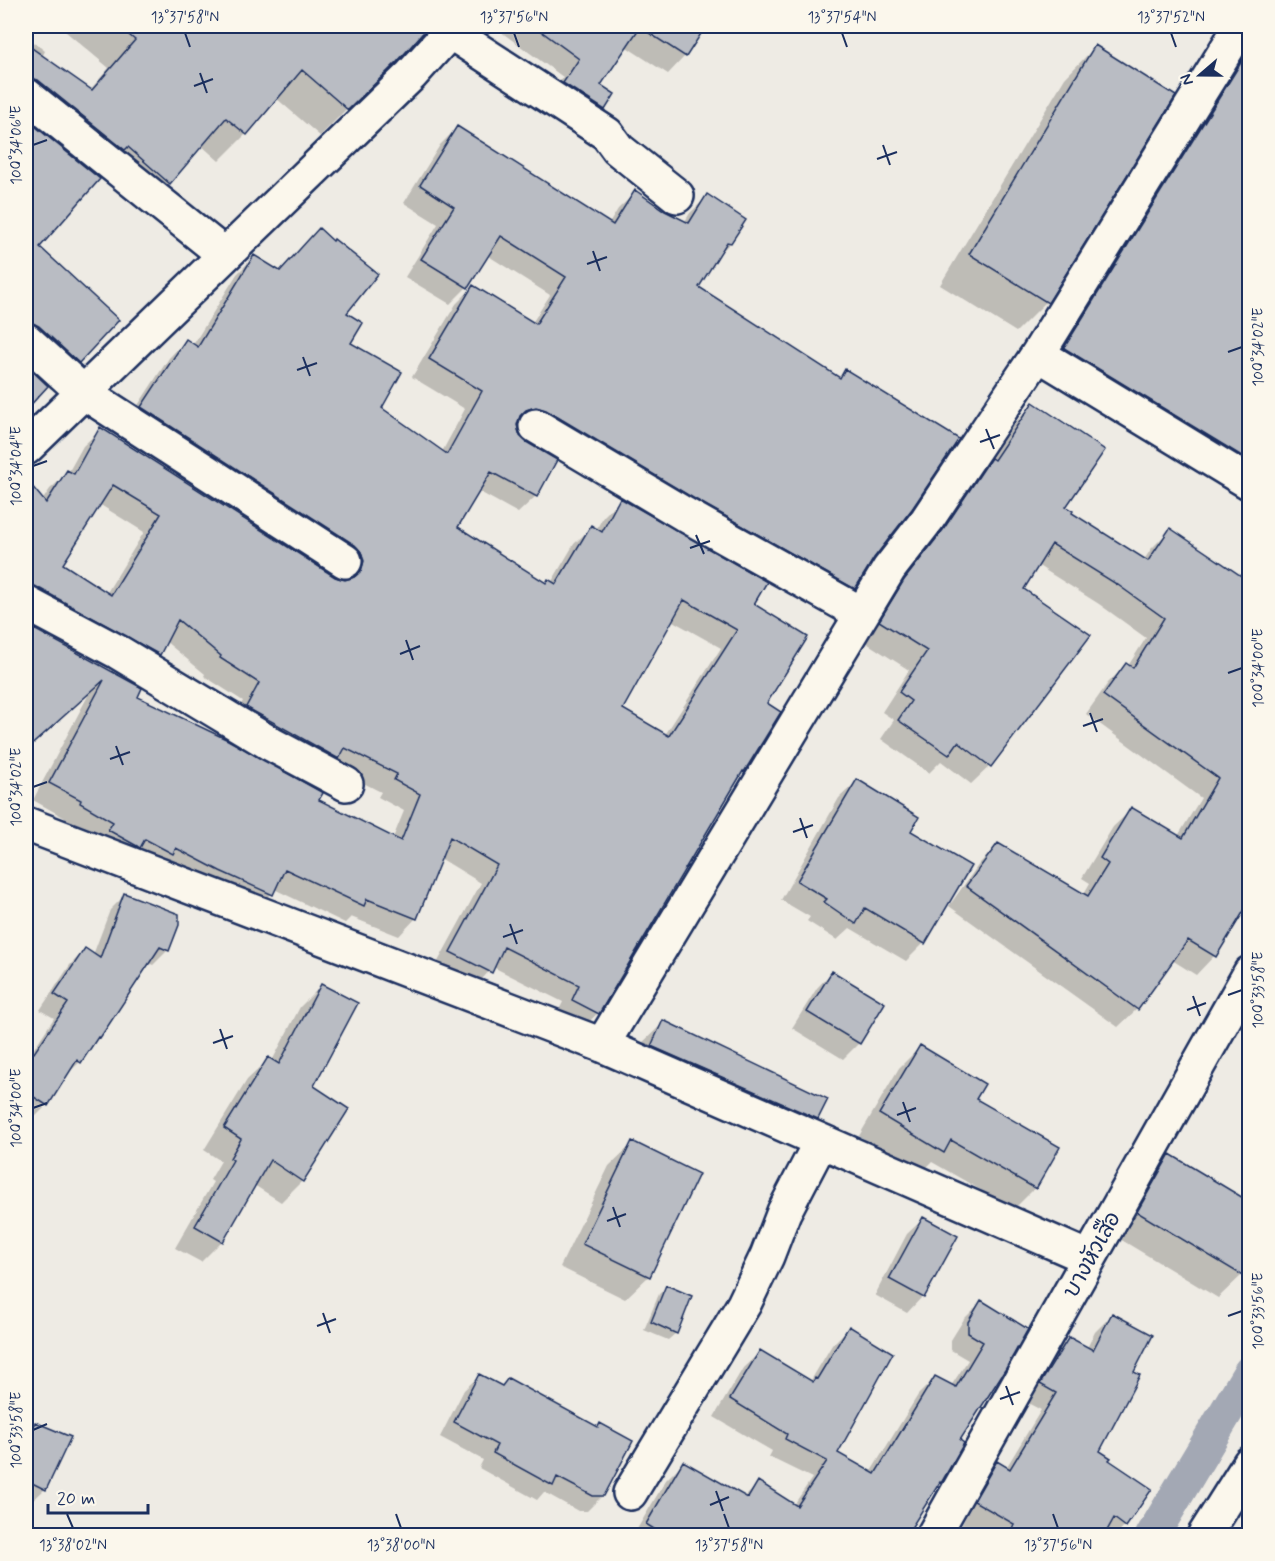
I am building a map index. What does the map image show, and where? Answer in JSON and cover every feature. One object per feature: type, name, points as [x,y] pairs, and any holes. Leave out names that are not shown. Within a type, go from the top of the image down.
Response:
[{"type":"street","points":[[602,1045],[889,569],[927,520],[1038,354],[1241,26]]},
{"type":"street","points":[[26,448],[411,75],[453,29],[607,134],[618,149],[677,196]]},
{"type":"street","points":[[26,95],[225,255]]},
{"type":"street","points":[[26,340],[83,392],[345,561]]},
{"type":"street","points":[[1038,354],[1250,483]]},
{"type":"street","points":[[536,426],[684,514],[862,614]]},
{"type":"street","points":[[26,603],[118,652],[271,744],[346,784]]},
{"type":"street","points":[[26,824],[602,1045],[1089,1257]]},
{"type":"street","name":"บางหัวเสือ","points":[[933,1536],[1250,973]]},
{"type":"street","points":[[630,1493],[744,1304],[767,1256],[784,1212],[821,1141]]},
{"type":"street","points":[[1203,1536],[1240,1500],[1250,1463]]},
{"type":"building","points":[[118,26],[429,26],[397,62],[348,110],[302,70],[247,135],[226,118],[170,184],[128,147],[125,150],[38,80],[26,77],[26,44],[92,90],[135,40]]},
{"type":"building","points":[[534,26],[706,26],[686,57],[640,27],[601,85],[615,94],[605,110],[563,83],[579,59]]},
{"type":"building","points":[[1095,45],[1176,96],[1048,303],[969,254]]},
{"type":"building","points":[[1250,48],[1250,461],[1064,348]]},
{"type":"building","points":[[26,119],[100,179],[40,247],[119,320],[79,363],[39,326],[26,322]]},
{"type":"building","points":[[457,126],[613,225],[635,190],[665,211],[689,223],[707,194],[746,220],[731,243],[727,242],[699,287],[840,378],[845,369],[959,439],[912,509],[874,558],[855,589],[693,498],[546,410],[536,407],[526,410],[520,416],[517,425],[520,436],[557,460],[537,497],[491,472],[458,527],[546,583],[548,579],[556,584],[591,525],[602,532],[620,498],[767,582],[754,604],[808,637],[767,703],[781,712],[743,771],[599,1014],[572,1000],[579,985],[504,947],[492,973],[450,952],[497,865],[450,837],[417,919],[367,899],[364,906],[285,869],[273,895],[176,848],[173,854],[145,839],[140,848],[108,830],[113,822],[80,803],[81,800],[49,783],[104,680],[26,750],[26,644],[34,629],[142,688],[138,697],[228,740],[323,793],[319,800],[401,841],[420,794],[394,780],[397,774],[345,748],[339,759],[246,707],[259,683],[220,658],[221,656],[178,620],[160,655],[35,586],[26,584],[26,479],[46,503],[67,470],[74,474],[100,427],[335,577],[345,580],[354,577],[361,571],[364,561],[355,545],[141,407],[186,339],[198,347],[254,255],[280,271],[319,228],[378,274],[347,313],[363,323],[351,343],[402,372],[382,408],[447,454],[482,391],[429,359],[473,285],[536,324],[566,277],[501,236],[468,288],[421,259],[454,207],[420,185]],"holes":[[[113,485],[161,514],[111,595],[63,564]],[[684,600],[737,630],[669,736],[623,709]]]},
{"type":"building","points":[[26,365],[48,386],[26,410]]},
{"type":"building","points":[[1033,402],[1105,450],[1066,507],[1073,511],[1072,513],[1148,561],[1170,528],[1250,582],[1250,901],[1216,957],[1188,940],[1138,1010],[966,886],[998,843],[1088,896],[1108,864],[1100,858],[1131,807],[1183,838],[1218,778],[1103,695],[1126,663],[1133,668],[1164,618],[1118,585],[1052,544],[1024,589],[1091,635],[991,767],[958,742],[949,755],[898,720],[911,701],[899,692],[927,651],[879,621],[904,580],[943,530],[991,458],[994,460]]},
{"type":"building","points":[[857,779],[919,817],[911,831],[971,866],[925,944],[865,908],[856,924],[824,902],[827,899],[797,881]]},
{"type":"building","points":[[124,893],[179,914],[179,925],[169,951],[160,947],[100,1038],[98,1037],[81,1063],[77,1060],[48,1106],[26,1092],[26,1047],[34,1053],[68,1003],[54,994],[85,948],[100,958]]},
{"type":"building","points":[[832,971],[885,1003],[860,1044],[807,1012]]},
{"type":"building","points":[[321,984],[358,1003],[314,1086],[349,1109],[303,1182],[270,1160],[223,1242],[195,1226],[233,1160],[230,1158],[241,1139],[224,1128],[268,1057],[279,1064]]},
{"type":"building","points":[[663,1020],[828,1099],[818,1119],[651,1046]]},
{"type":"building","points":[[920,1045],[985,1084],[976,1099],[1060,1147],[1036,1189],[951,1140],[944,1153],[879,1114]]},
{"type":"building","points":[[632,1141],[699,1174],[650,1277],[582,1244]]},
{"type":"building","points":[[1170,1154],[1250,1202],[1250,1280],[1137,1212]]},
{"type":"building","points":[[923,1217],[958,1236],[924,1298],[889,1279]]},
{"type":"building","points":[[666,1285],[692,1296],[677,1334],[651,1322]]},
{"type":"building","points":[[981,1300],[1028,1329],[1005,1370],[960,1440],[964,1443],[941,1483],[906,1536],[665,1536],[646,1524],[683,1461],[748,1498],[758,1481],[797,1506],[827,1461],[785,1439],[787,1434],[730,1399],[760,1350],[813,1382],[849,1326],[893,1353],[838,1453],[875,1474],[935,1376],[956,1387],[983,1342],[968,1333],[968,1322]]},
{"type":"building","points":[[1112,1313],[1153,1335],[1134,1372],[1140,1375],[1100,1451],[1111,1458],[1109,1460],[1152,1489],[1126,1527],[1114,1518],[1104,1536],[1009,1536],[1014,1524],[974,1501],[997,1461],[1010,1469],[1056,1393],[1040,1384],[1069,1337],[1093,1350]]},
{"type":"building","points":[[479,1374],[502,1386],[508,1378],[598,1427],[600,1423],[633,1441],[604,1496],[593,1496],[557,1477],[553,1486],[493,1453],[497,1445],[454,1422]]},
{"type":"building","points":[[35,1422],[71,1437],[46,1490],[26,1480],[26,1442]]},
{"type":"waterway","points":[[1152,1536],[1250,1372]]}]
